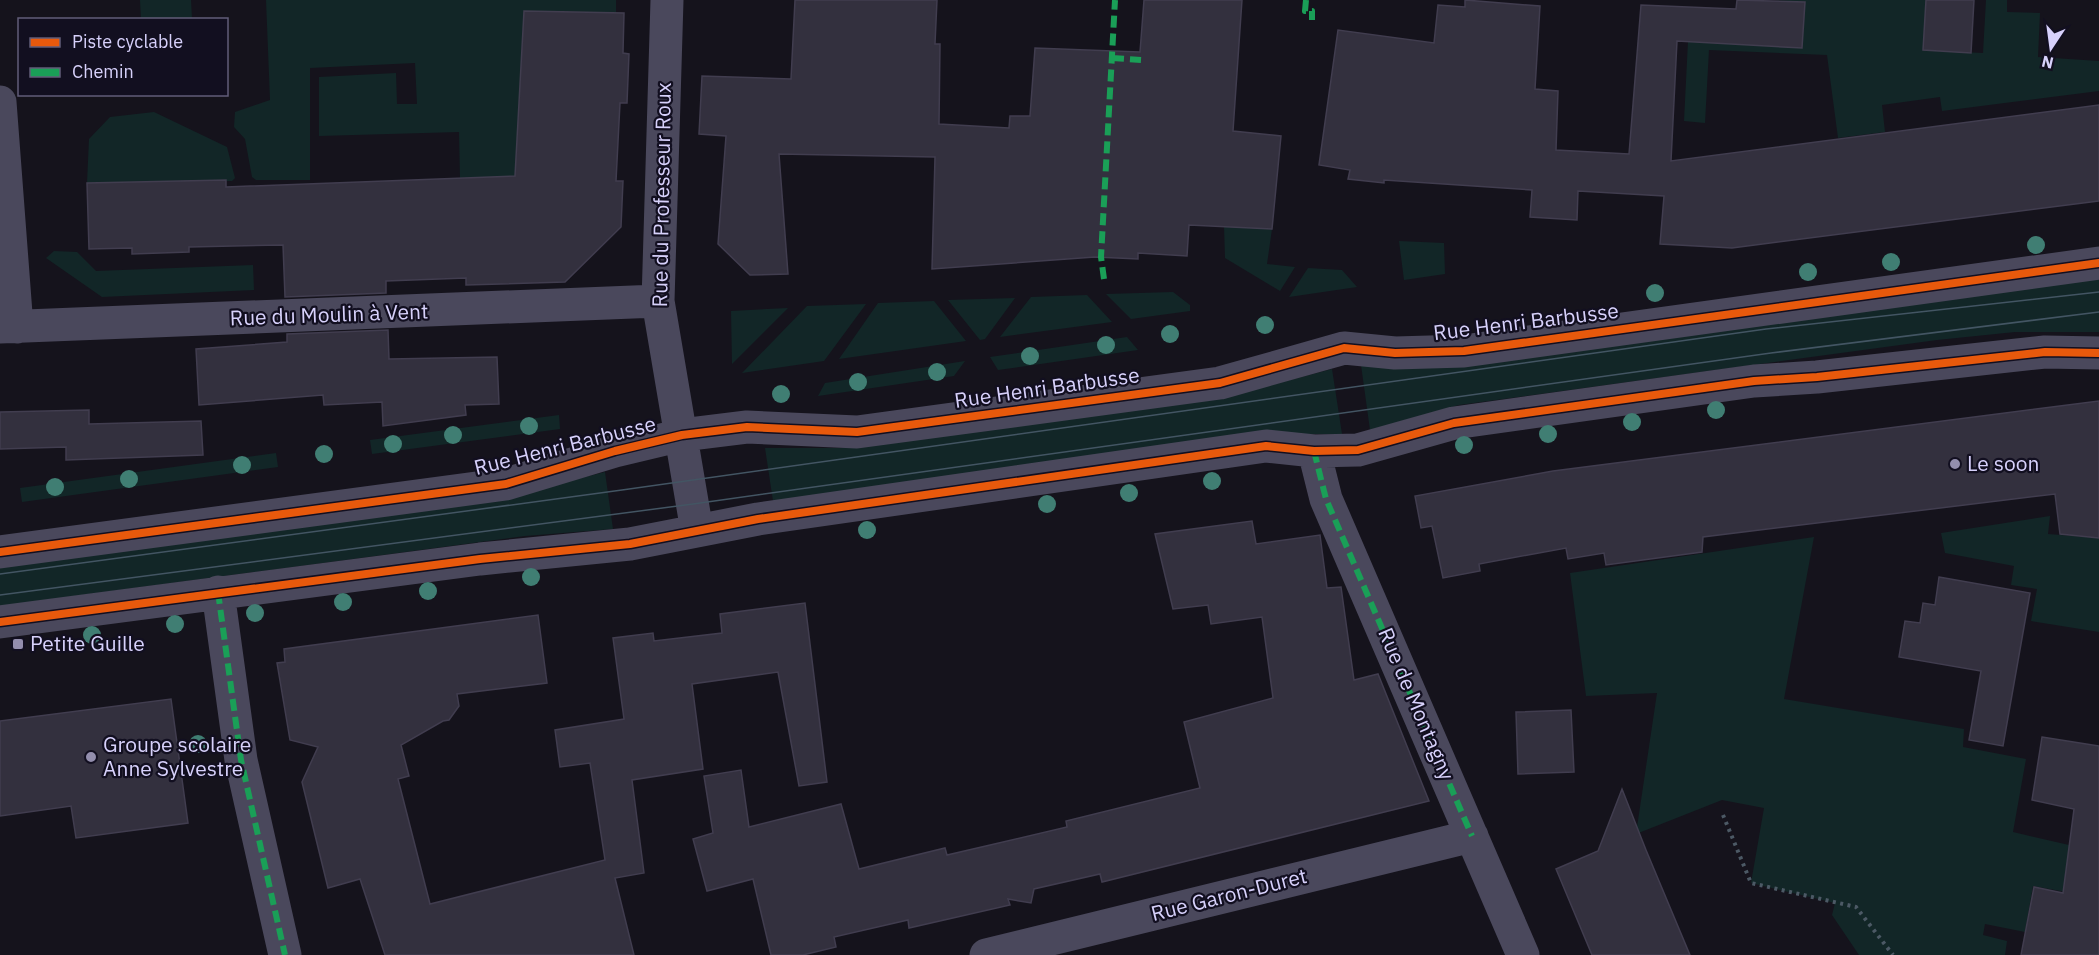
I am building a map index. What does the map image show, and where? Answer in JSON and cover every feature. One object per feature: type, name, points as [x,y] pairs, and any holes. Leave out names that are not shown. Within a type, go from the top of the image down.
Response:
[{"type":"street","name":"Rue du Professeur Roux","points":[[667,0],[658,302],[697,531]]},
{"type":"street","points":[[0,102],[9,327]]},
{"type":"street","name":"Rue Henri Barbusse","points":[[0,552],[506,484],[615,451],[682,435],[747,427],[857,432],[1220,383],[1344,348],[1395,353],[1464,351],[2078,268],[2099,263]]},
{"type":"street","name":"Rue du Moulin à Vent","points":[[9,327],[658,302]]},
{"type":"street","points":[[0,622],[480,559],[588,549],[758,519],[1266,446],[1314,451],[1358,450],[1454,423],[1754,381],[1817,377],[2045,352],[2099,353]]},
{"type":"street","name":"Rue de Montagny","points":[[1314,451],[1326,499],[1523,955]]},
{"type":"street","points":[[218,592],[241,760],[285,955]]},
{"type":"street","name":"Rue Garon-Duret","points":[[986,955],[1472,836]]},
{"type":"path","points":[[1723,814],[1751,884],[1856,907],[1893,955]]},
{"type":"green space","points":[[140,0],[191,0],[192,18],[141,18]]},
{"type":"green space","points":[[266,0],[616,0],[616,13],[524,11],[515,177],[460,179],[459,132],[319,136],[319,77],[396,73],[397,104],[417,104],[415,63],[310,68],[310,180],[256,180],[252,177],[245,139],[234,127],[235,112],[270,100]]},
{"type":"green space","points":[[1773,0],[1926,0],[1924,50],[1983,53],[1986,0],[2007,0],[2007,12],[2040,13],[2038,57],[2099,61],[2099,91],[1942,111],[1940,97],[1882,105],[1885,132],[1838,138],[1827,55],[1709,50],[1705,123],[1684,121],[1688,41],[1802,48],[1805,2]]},
{"type":"green space","points":[[154,112],[227,147],[235,178],[232,181],[87,183],[89,139],[110,117]]},
{"type":"green space","points":[[1224,226],[1272,229],[1267,264],[1295,267],[1280,291],[1225,258]]},
{"type":"green space","points":[[1399,241],[1444,243],[1445,274],[1404,280]]},
{"type":"green space","points":[[54,251],[77,252],[96,271],[253,265],[254,290],[102,297],[46,258]]},
{"type":"green space","points":[[1308,268],[1342,270],[1357,287],[1289,297]]},
{"type":"green space","points":[[2099,276],[2099,332],[2015,332],[1937,340],[1459,405],[1370,430],[1361,365]]},
{"type":"green space","points":[[1173,292],[1190,305],[1190,311],[1131,319],[1106,294]]},
{"type":"green space","points":[[1087,295],[1112,322],[1000,337],[1031,297]]},
{"type":"green space","points":[[1015,298],[985,339],[980,340],[948,300]]},
{"type":"green space","points":[[934,301],[966,341],[839,359],[878,303]]},
{"type":"green space","points":[[866,304],[824,361],[742,373],[807,306]]},
{"type":"green space","points":[[788,308],[732,364],[731,311]]},
{"type":"green space","points":[[1127,337],[1138,350],[998,370],[990,357]]},
{"type":"green space","points":[[965,361],[954,376],[818,396],[825,383]]},
{"type":"green space","points":[[1332,369],[1342,434],[1263,434],[773,501],[765,448],[849,448],[1236,394]]},
{"type":"green space","points":[[559,415],[560,429],[372,454],[370,440]]},
{"type":"green space","points":[[276,453],[278,467],[22,502],[20,488]]},
{"type":"green space","points":[[605,472],[613,529],[525,536],[0,606],[0,565],[509,496]]},
{"type":"green space","points":[[2050,516],[2048,534],[2099,538],[2099,632],[2031,621],[2037,589],[2011,585],[2014,566],[1945,553],[1941,533]]},
{"type":"green space","points":[[1814,537],[1784,699],[1964,729],[1963,747],[2026,759],[2013,832],[2069,845],[2068,865],[2099,898],[2033,886],[2025,932],[1985,924],[1983,935],[2007,941],[2005,955],[1859,955],[1832,915],[1835,903],[1751,883],[1764,808],[1722,800],[1636,834],[1657,693],[1586,696],[1570,573]]},
{"type":"building","points":[[795,0],[937,0],[935,44],[940,44],[939,124],[1009,128],[1010,116],[1030,116],[1035,48],[1140,52],[1144,0],[1242,0],[1233,131],[1281,136],[1272,229],[1189,225],[1187,256],[1138,253],[1138,259],[1095,257],[932,269],[935,157],[779,154],[788,274],[750,275],[718,244],[726,136],[699,134],[702,76],[791,79]]},
{"type":"building","points":[[1465,0],[1540,6],[1535,89],[1558,91],[1556,150],[1629,154],[1641,5],[1736,9],[1737,0],[1805,2],[1802,48],[1677,41],[1671,161],[2099,105],[2099,201],[1732,248],[1660,244],[1664,196],[1578,191],[1577,220],[1530,217],[1532,190],[1384,180],[1384,183],[1348,179],[1350,170],[1319,165],[1338,30],[1434,43],[1438,5],[1465,7]]},
{"type":"building","points":[[1926,0],[1974,0],[1971,53],[1923,50]]},
{"type":"building","points":[[524,11],[624,13],[623,53],[629,54],[627,103],[620,103],[616,181],[623,181],[621,227],[565,282],[466,285],[466,278],[386,281],[386,293],[285,297],[283,245],[189,247],[189,252],[132,254],[132,248],[89,249],[87,183],[226,180],[226,187],[515,176]]},
{"type":"building","points":[[388,330],[389,359],[497,357],[499,404],[465,405],[466,415],[383,426],[382,402],[324,405],[323,395],[199,405],[196,349],[287,342],[287,334]]},
{"type":"building","points":[[2099,401],[2099,538],[2060,534],[2055,494],[1703,537],[1702,552],[1606,565],[1604,553],[1568,559],[1566,548],[1479,564],[1480,571],[1443,578],[1432,526],[1421,528],[1415,496],[1553,471]]},
{"type":"building","points":[[89,410],[89,424],[201,421],[203,455],[66,460],[66,447],[0,449],[0,412]]},
{"type":"building","points":[[1252,521],[1256,544],[1320,535],[1327,588],[1341,587],[1354,680],[1378,674],[1429,801],[1102,882],[1100,874],[1034,889],[1031,903],[1008,899],[1010,905],[909,928],[908,920],[834,937],[836,947],[803,955],[771,955],[753,879],[707,891],[693,839],[713,833],[704,776],[741,770],[749,827],[841,804],[859,869],[945,848],[947,855],[1067,827],[1066,821],[1200,788],[1184,722],[1273,698],[1262,617],[1211,624],[1208,605],[1173,609],[1155,534]]},
{"type":"building","points":[[1939,577],[2030,593],[2003,746],[1969,740],[1981,671],[1899,657],[1905,621],[1920,623],[1923,603],[1935,605]]},
{"type":"building","points":[[805,603],[827,782],[799,786],[778,672],[692,684],[703,769],[632,780],[644,873],[615,878],[634,955],[385,955],[360,879],[328,888],[302,782],[318,747],[290,740],[277,663],[285,662],[284,649],[538,615],[547,683],[457,694],[459,706],[449,720],[443,721],[401,745],[409,776],[398,779],[430,904],[605,860],[590,763],[560,767],[555,730],[624,719],[613,638],[653,633],[654,641],[722,633],[720,614]]},
{"type":"building","points":[[171,699],[188,823],[76,838],[71,806],[0,816],[0,721]]},
{"type":"building","points":[[1571,710],[1574,772],[1518,774],[1516,712]]},
{"type":"building","points":[[2042,737],[2099,746],[2099,955],[2021,955],[2034,887],[2063,893],[2074,809],[2032,800]]},
{"type":"building","points":[[1622,789],[1690,955],[1592,955],[1556,869],[1598,851]]},
{"type":"tram line","points":[[0,574],[622,490],[1766,329],[2099,292]]},
{"type":"tram line","points":[[0,595],[693,504],[1771,353],[2099,312]]},
{"type":"marked path","points":[[1104,279],[1101,257],[1115,0]]},
{"type":"marked path","points":[[1306,0],[1305,11],[1312,11],[1312,20]]},
{"type":"marked path","points":[[1112,58],[1141,60]]},
{"type":"marked path","points":[[1314,451],[1326,499],[1472,836]]},
{"type":"marked path","points":[[218,592],[241,760],[285,955]]},
{"type":"cycle path","points":[[0,552],[506,484],[615,451],[682,435],[747,427],[857,432],[1220,383],[1344,348],[1395,353],[1464,351],[2099,263]]},
{"type":"cycle path","points":[[0,622],[480,559],[630,544],[758,519],[1266,446],[1314,451],[1358,450],[1454,423],[1754,381],[1817,377],[2045,352],[2099,353]]},
{"type":"place","name":"Le soon","points":[[1955,464]]},
{"type":"place","name":"Petite Guille","points":[[18,644]]},
{"type":"place","name":"Groupe scolaire Anne Sylvestre","points":[[91,757]]}]
